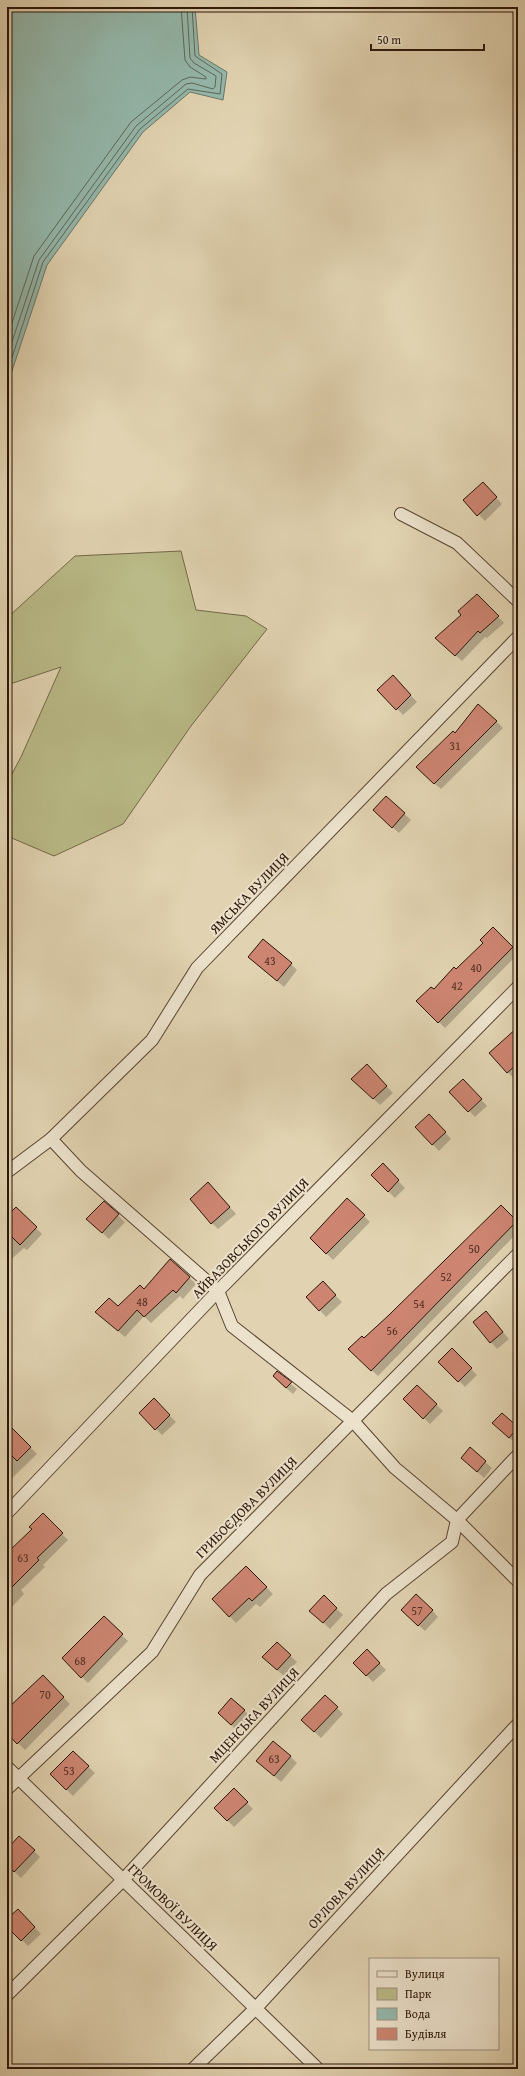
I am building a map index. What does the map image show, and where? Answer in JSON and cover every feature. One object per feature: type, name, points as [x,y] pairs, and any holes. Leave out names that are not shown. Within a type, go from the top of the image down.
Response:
[{"type":"street","points":[[400,514],[457,543],[518,602]]},
{"type":"street","name":"ЯМСЬКА ВУЛИЦЯ","points":[[7,1172],[51,1139],[152,1040],[197,968],[518,637]]},
{"type":"street","name":"АЙВАЗОВСЬКОГО ВУЛИЦЯ","points":[[7,1513],[218,1291],[518,987]]},
{"type":"street","points":[[51,1139],[81,1171],[218,1291],[232,1326],[353,1421],[395,1468],[457,1520],[518,1582]]},
{"type":"street","name":"ГРИБОЄДОВА ВУЛИЦЯ","points":[[7,1789],[152,1652],[200,1575],[518,1254]]},
{"type":"street","points":[[457,1520],[518,1455]]},
{"type":"street","name":"МЦЕНСЬКА ВУЛИЦЯ","points":[[7,1995],[123,1880],[386,1594],[452,1542],[457,1520]]},
{"type":"street","name":"ОРЛОВА ВУЛИЦЯ","points":[[193,2069],[256,2008],[518,1724]]},
{"type":"street","name":"ГРОМОВОЇ ВУЛИЦЯ","points":[[7,1767],[318,2069]]},
{"type":"green space","points":[[181,551],[196,610],[246,616],[267,629],[191,726],[123,824],[54,856],[7,836],[7,783],[21,757],[61,667],[7,685],[7,618],[75,556]]},
{"type":"water","points":[[7,7],[195,7],[199,55],[227,72],[223,100],[190,92],[143,132],[47,265],[7,386]]},
{"type":"building","points":[[483,482],[497,497],[477,516],[463,500]]},
{"type":"building","points":[[477,594],[499,616],[480,633],[478,631],[455,656],[435,638],[461,615],[458,611]]},
{"type":"building","points":[[393,675],[411,695],[396,710],[377,690]]},
{"type":"building","points":[[478,704],[497,721],[434,784],[416,767],[453,731],[455,733]]},
{"type":"building","points":[[386,796],[405,813],[392,828],[373,810]]},
{"type":"building","points":[[493,927],[513,947],[438,1023],[416,1001],[431,987],[434,989],[454,967],[456,969],[483,943],[480,940]]},
{"type":"building","points":[[263,939],[292,963],[277,981],[248,957]]},
{"type":"building","points":[[518,1027],[518,1063],[507,1073],[489,1053]]},
{"type":"building","points":[[367,1064],[387,1086],[373,1099],[351,1079]]},
{"type":"building","points":[[463,1079],[482,1099],[468,1112],[449,1092]]},
{"type":"building","points":[[429,1114],[446,1132],[432,1145],[415,1127]]},
{"type":"building","points":[[383,1163],[399,1180],[388,1192],[371,1175]]},
{"type":"building","points":[[208,1182],[230,1207],[211,1224],[190,1199]]},
{"type":"building","points":[[347,1198],[365,1215],[326,1254],[310,1238]]},
{"type":"building","points":[[104,1201],[119,1214],[102,1233],[86,1219]]},
{"type":"building","points":[[501,1205],[517,1221],[371,1371],[348,1349],[362,1336],[364,1338],[389,1315]]},
{"type":"building","points":[[16,1207],[37,1227],[20,1245],[7,1232],[7,1216]]},
{"type":"building","points":[[170,1259],[190,1277],[176,1293],[173,1290],[144,1317],[137,1310],[118,1331],[95,1312],[109,1298],[118,1306],[140,1285],[144,1289]]},
{"type":"building","points":[[323,1281],[336,1295],[319,1311],[306,1297]]},
{"type":"building","points":[[486,1311],[503,1332],[490,1343],[473,1322]]},
{"type":"building","points":[[452,1348],[472,1368],[458,1382],[438,1362]]},
{"type":"building","points":[[277,1371],[292,1382],[286,1388],[273,1376]]},
{"type":"building","points":[[417,1385],[437,1404],[423,1419],[403,1399]]},
{"type":"building","points":[[154,1398],[170,1415],[155,1430],[139,1413]]},
{"type":"building","points":[[502,1413],[518,1427],[509,1438],[492,1423]]},
{"type":"building","points":[[7,1423],[31,1447],[17,1461],[7,1451]]},
{"type":"building","points":[[470,1447],[486,1461],[477,1472],[461,1458]]},
{"type":"building","points":[[43,1513],[63,1533],[37,1558],[39,1560],[7,1592],[7,1553],[32,1529],[29,1527]]},
{"type":"building","points":[[246,1566],[267,1587],[252,1601],[249,1598],[229,1617],[212,1599]]},
{"type":"building","points":[[416,1594],[433,1610],[418,1626],[401,1610]]},
{"type":"building","points":[[324,1595],[337,1608],[323,1623],[309,1611]]},
{"type":"building","points":[[104,1616],[123,1634],[81,1678],[62,1658]]},
{"type":"building","points":[[277,1642],[291,1655],[277,1670],[262,1657]]},
{"type":"building","points":[[367,1649],[380,1663],[366,1676],[353,1663]]},
{"type":"building","points":[[43,1675],[64,1697],[17,1744],[7,1733],[7,1709]]},
{"type":"building","points":[[325,1695],[338,1707],[314,1732],[301,1720]]},
{"type":"building","points":[[231,1698],[245,1710],[231,1725],[218,1713]]},
{"type":"building","points":[[273,1741],[291,1756],[274,1776],[256,1761]]},
{"type":"building","points":[[73,1751],[89,1766],[66,1790],[50,1774]]},
{"type":"building","points":[[234,1788],[248,1802],[227,1821],[214,1808]]},
{"type":"building","points":[[19,1836],[35,1850],[14,1872],[7,1865],[7,1849]]},
{"type":"building","points":[[18,1909],[35,1927],[21,1941],[7,1927],[7,1919]]}]
